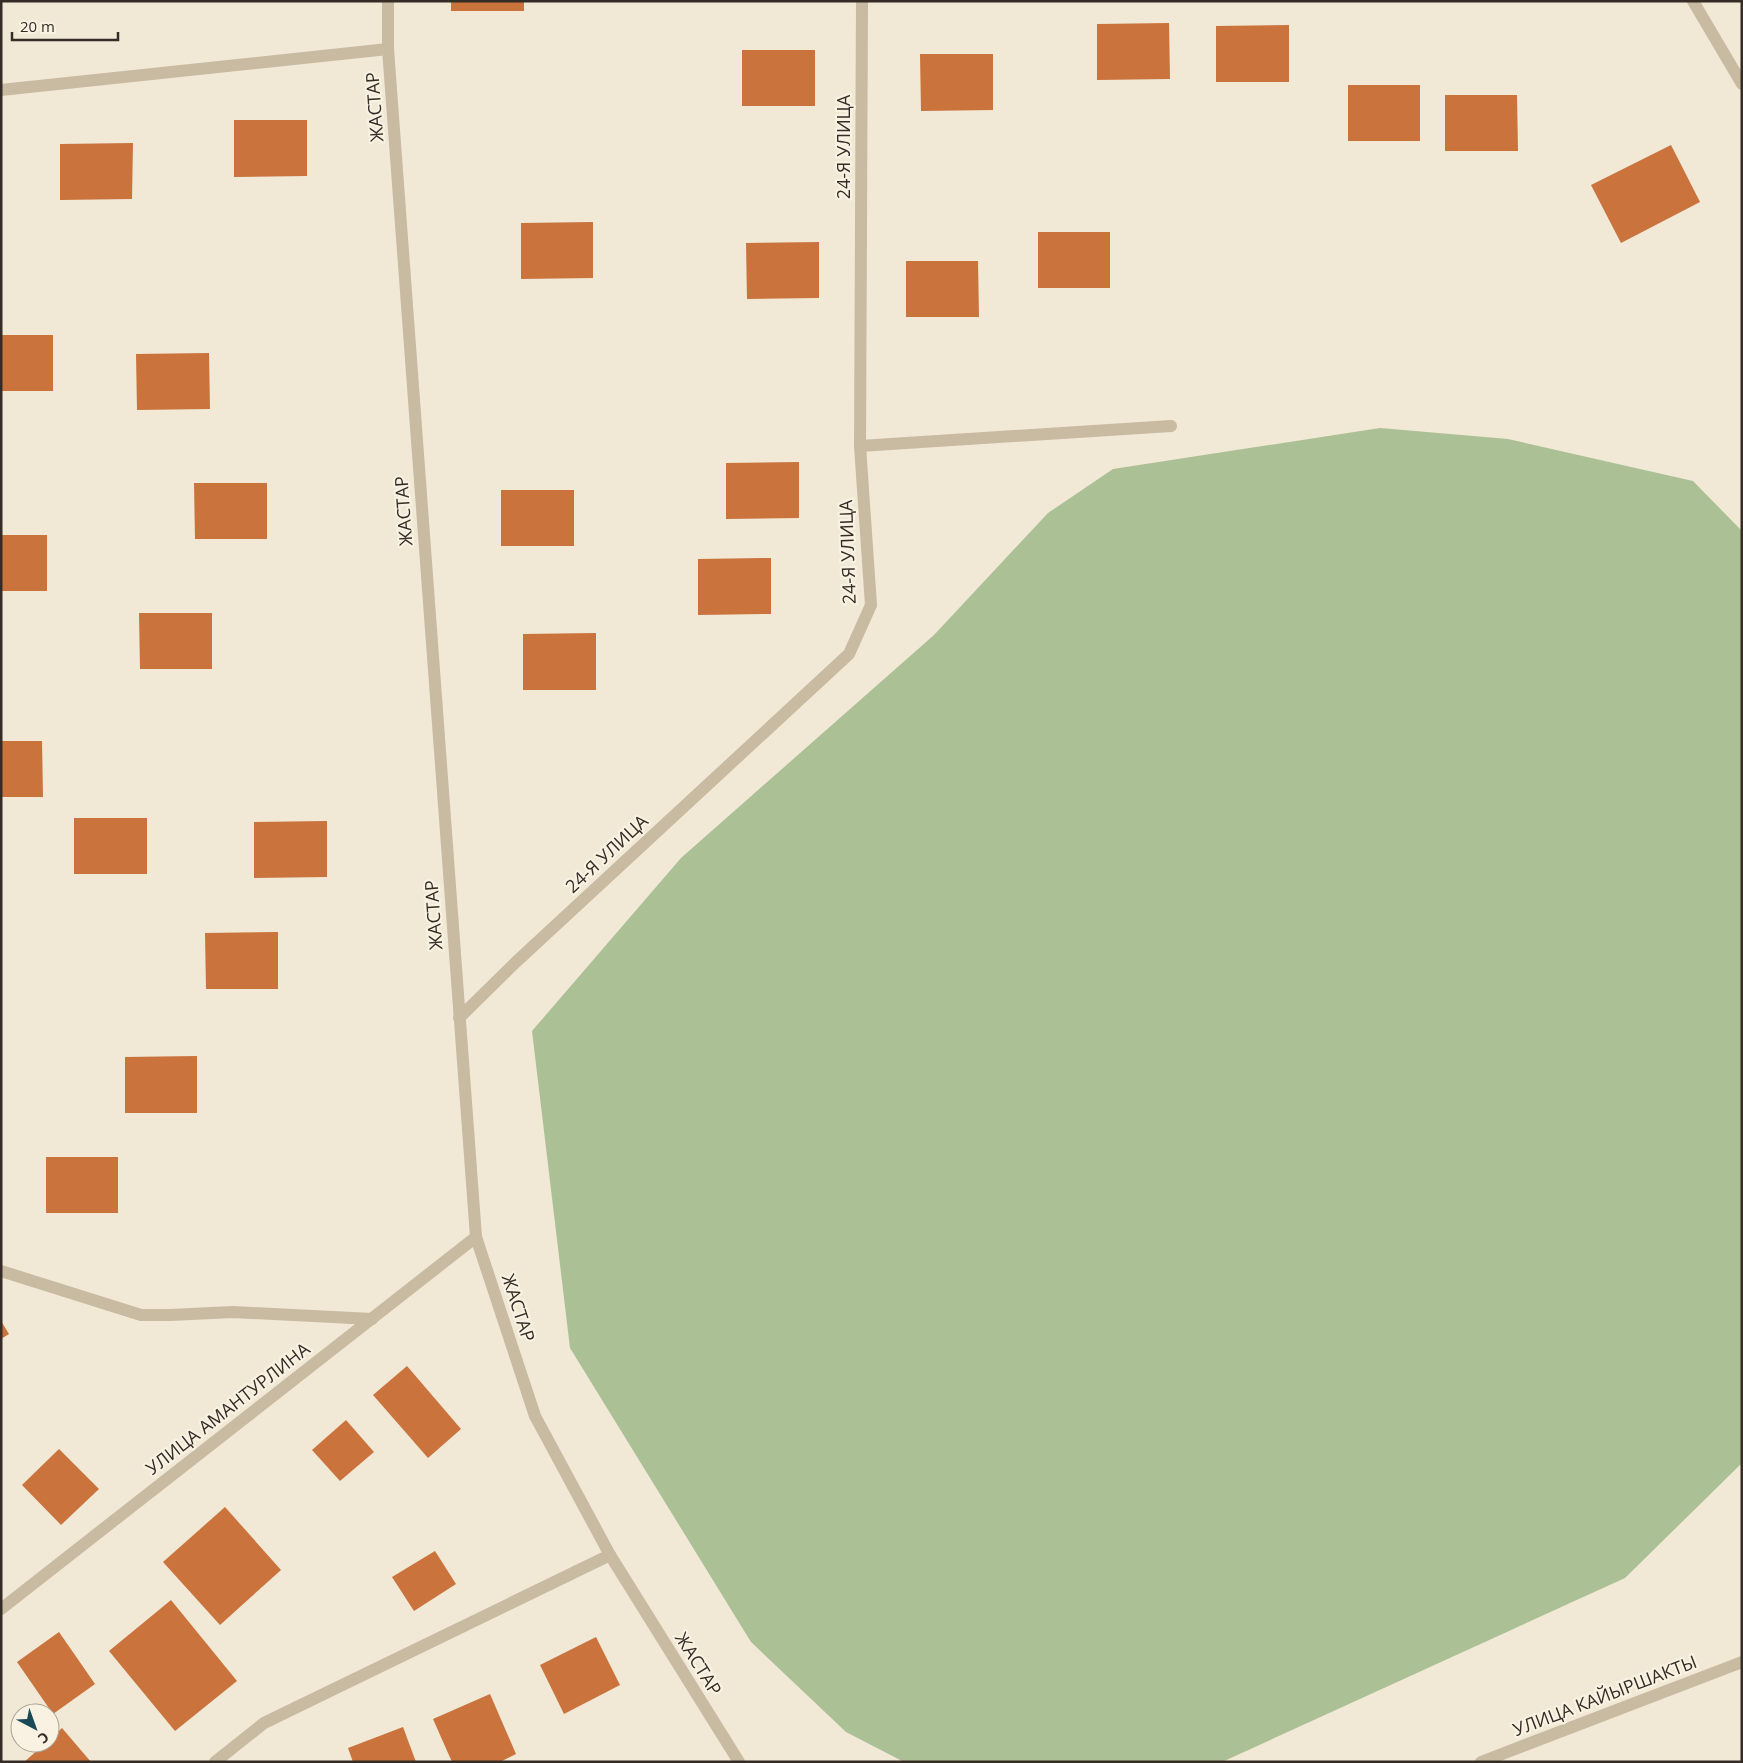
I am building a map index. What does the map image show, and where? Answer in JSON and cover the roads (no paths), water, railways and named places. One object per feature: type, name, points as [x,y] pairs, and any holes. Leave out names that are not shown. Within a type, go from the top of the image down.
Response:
[{"type":"street","name":"ЖАСТАР","points":[[388,1],[388,49],[476,1237],[535,1416],[610,1555],[739,1762]]},
{"type":"street","name":"24-Я УЛИЦА","points":[[459,1018],[516,962],[849,654],[871,605],[860,446],[862,1]]},
{"type":"street","points":[[1693,1],[1742,84]]},
{"type":"street","points":[[1,90],[388,49]]},
{"type":"street","points":[[860,446],[1171,426]]},
{"type":"street","name":"УЛИЦА АМАНТУРЛИНА","points":[[1,1609],[476,1237]]},
{"type":"street","points":[[1,1271],[141,1315],[233,1312],[372,1319]]},
{"type":"street","points":[[215,1762],[264,1723],[610,1555]]},
{"type":"street","name":"УЛИЦА КАЙЫРШАКТЫ","points":[[1481,1762],[1742,1662]]}]
